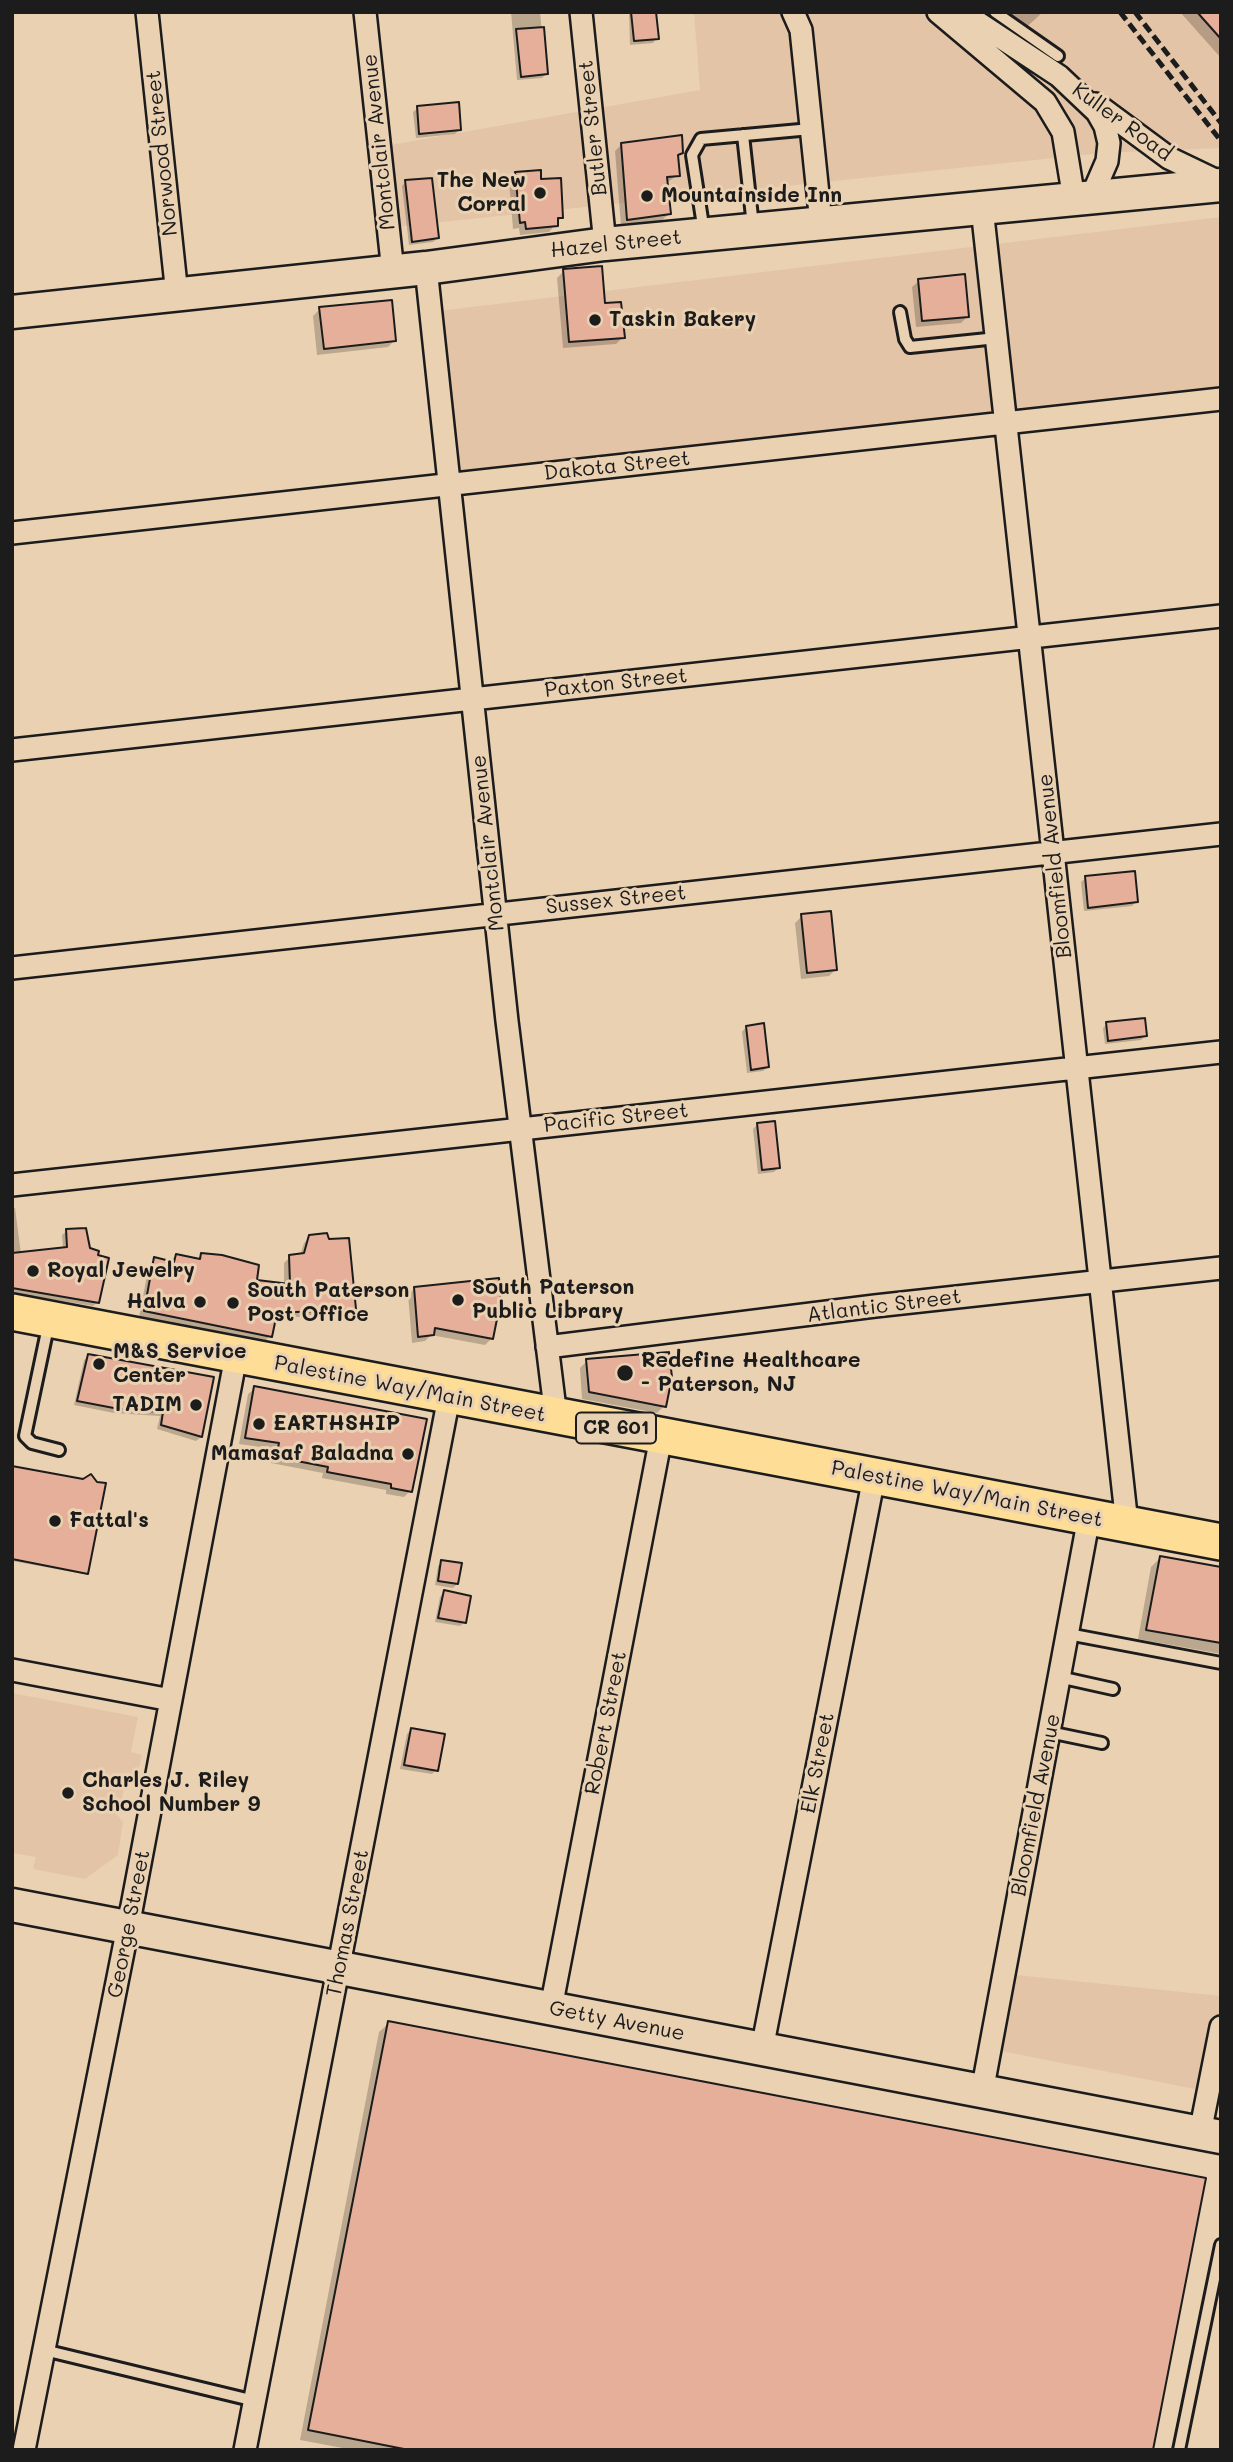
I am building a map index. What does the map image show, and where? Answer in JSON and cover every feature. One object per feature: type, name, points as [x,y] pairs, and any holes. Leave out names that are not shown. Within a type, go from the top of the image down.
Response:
[{"type":"main road","name":"Palestine Way/Main Street","points":[[12,1312],[1221,1542]]},
{"type":"street","name":"Norwood Street","points":[[147,12],[177,295]]},
{"type":"street","name":"Montclair Avenue","points":[[365,12],[393,272]]},
{"type":"street","name":"Butler Street","points":[[581,12],[606,244]]},
{"type":"street","points":[[793,12],[801,30],[821,223]]},
{"type":"street","name":"Kuller Road","points":[[938,12],[1045,102],[1063,132],[1082,198]]},
{"type":"street","name":"Kuller Road","points":[[962,12],[1059,66],[1186,178]]},
{"type":"street","name":"Kuller Road","points":[[1059,66],[1105,126],[1109,143],[1107,161],[1082,198]]},
{"type":"street","name":"Hazel Street","points":[[12,312],[393,272],[606,244],[1082,198],[1186,178],[1221,184]]},
{"type":"street","name":"Bloomfield Avenue","points":[[982,208],[1127,1524]]},
{"type":"street","name":"Montclair Avenue","points":[[426,268],[520,1128],[556,1417]]},
{"type":"street","name":"Dakota Street","points":[[12,533],[1221,399]]},
{"type":"street","name":"Paxton Street","points":[[12,750],[1221,616]]},
{"type":"street","name":"Sussex Street","points":[[12,968],[1221,834]]},
{"type":"street","name":"Pacific Street","points":[[12,1185],[1221,1052]]},
{"type":"street","name":"Atlantic Street","points":[[547,1347],[1221,1268]]},
{"type":"street","name":"George Street","points":[[24,2450],[128,1927],[236,1356]]},
{"type":"street","name":"Thomas Street","points":[[244,2450],[340,1968],[449,1396]]},
{"type":"street","name":"Robert Street","points":[[551,2008],[661,1437]]},
{"type":"street","name":"Elk Street","points":[[762,2049],[874,1477]]},
{"type":"street","name":"Bloomfield Avenue","points":[[982,2092],[1089,1517]]},
{"type":"street","points":[[12,1670],[171,1700]]},
{"type":"street","name":"Getty Avenue","points":[[12,1905],[1210,2135]]},
{"type":"street","points":[[1210,2135],[1221,2026]]},
{"type":"lane","points":[[995,12],[1059,66]]},
{"type":"lane","points":[[704,235],[692,155],[701,139],[811,129]]},
{"type":"lane","points":[[743,135],[753,230]]},
{"type":"lane","points":[[900,312],[905,339],[910,346],[997,338]]},
{"type":"lane","points":[[50,1320],[25,1436],[32,1443],[59,1450]]},
{"type":"lane","points":[[1068,1634],[1221,1663]]},
{"type":"lane","points":[[1059,1677],[1113,1689]]},
{"type":"lane","points":[[1049,1732],[1102,1743]]},
{"type":"lane","points":[[1179,2450],[1221,2245]]},
{"type":"lane","points":[[44,2350],[255,2401]]},
{"type":"shaded area","points":[[694,12],[1221,12],[1221,148],[1102,153],[385,228],[374,148],[700,90]]},
{"type":"shaded area","points":[[1221,217],[1221,394],[440,487],[430,312]]},
{"type":"shaded area","name":"Charles J. Riley School Number 9","points":[[12,1693],[138,1717],[131,1752],[142,1755],[136,1779],[126,1777],[120,1808],[114,1812],[123,1822],[118,1855],[85,1879],[33,1869],[36,1857],[12,1853]]},
{"type":"shaded area","points":[[997,1973],[1221,1996],[1221,2094],[980,2047]]},
{"type":"building","points":[[631,12],[656,12],[659,39],[634,41]]},
{"type":"building","points":[[1197,12],[1221,12],[1221,39]]},
{"type":"building","points":[[544,27],[548,74],[521,77],[516,29]]},
{"type":"building","points":[[459,102],[461,130],[419,134],[417,106]]},
{"type":"building","name":"Mountainside Inn","points":[[682,135],[683,153],[678,155],[680,176],[667,177],[671,214],[627,220],[621,143]]},
{"type":"building","name":"The New Corral","points":[[541,170],[541,179],[561,178],[563,218],[558,218],[558,226],[526,229],[525,222],[520,223],[515,172]]},
{"type":"building","points":[[432,178],[439,238],[412,242],[405,180]]},
{"type":"building","name":"Taskin Bakery","points":[[602,266],[605,303],[621,302],[625,338],[569,342],[563,269]]},
{"type":"building","points":[[965,274],[969,317],[922,321],[918,279]]},
{"type":"building","points":[[392,300],[396,341],[324,349],[319,307]]},
{"type":"building","points":[[1135,871],[1138,902],[1088,908],[1085,876]]},
{"type":"building","points":[[831,911],[837,970],[807,973],[801,914]]},
{"type":"building","points":[[1145,1018],[1147,1036],[1108,1041],[1106,1022]]},
{"type":"building","points":[[764,1023],[769,1067],[751,1070],[746,1026]]},
{"type":"building","points":[[775,1121],[780,1168],[762,1170],[757,1123]]},
{"type":"building","points":[[86,1228],[90,1248],[99,1251],[98,1255],[109,1258],[99,1303],[12,1288],[12,1253],[67,1247],[66,1229]]},
{"type":"building","points":[[327,1233],[329,1239],[349,1238],[356,1309],[277,1313],[272,1337],[144,1311],[154,1257],[174,1262],[176,1254],[200,1259],[201,1253],[222,1255],[259,1265],[257,1280],[290,1284],[289,1255],[304,1253],[309,1235]]},
{"type":"building","name":"South Paterson Public Library","points":[[499,1278],[502,1313],[498,1314],[493,1339],[435,1328],[434,1335],[418,1337],[414,1287]]},
{"type":"building","points":[[669,1352],[672,1377],[666,1407],[589,1392],[586,1359]]},
{"type":"building","points":[[88,1354],[214,1377],[202,1437],[161,1425],[163,1412],[119,1409],[77,1401]]},
{"type":"building","points":[[254,1386],[427,1419],[412,1492],[391,1488],[391,1484],[327,1472],[328,1467],[276,1457],[279,1443],[245,1438]]},
{"type":"building","name":"Fattal's","points":[[12,1466],[83,1479],[91,1474],[97,1482],[106,1483],[88,1574],[12,1559]]},
{"type":"building","points":[[1160,1556],[1221,1567],[1221,1643],[1146,1630]]},
{"type":"building","points":[[441,1560],[462,1563],[458,1584],[438,1581]]},
{"type":"building","points":[[444,1590],[471,1596],[466,1623],[438,1618]]},
{"type":"building","points":[[411,1728],[445,1734],[438,1771],[404,1765]]},
{"type":"building","points":[[388,2021],[1206,2178],[1153,2450],[409,2450],[308,2430]]},
{"type":"railway","points":[[1120,12],[1221,141]]},
{"type":"railway","points":[[1135,12],[1221,123]]},
{"type":"place","name":"The New Corral","points":[[540,193]]},
{"type":"place","name":"Mountainside Inn","points":[[647,196]]},
{"type":"place","name":"Taskin Bakery","points":[[595,320]]},
{"type":"place","name":"Royal Jewelry","points":[[33,1271]]},
{"type":"place","name":"South Paterson Public Library","points":[[458,1300]]},
{"type":"place","name":"Halva","points":[[200,1302]]},
{"type":"place","name":"South Paterson Post Office","points":[[233,1303]]},
{"type":"place","name":"M&S Service Center","points":[[99,1364]]},
{"type":"place","name":"Redefine Healthcare - Paterson, NJ","points":[[625,1373]]},
{"type":"place","name":"TADIM","points":[[196,1405]]},
{"type":"place","name":"EARTHSHIP","points":[[259,1424]]},
{"type":"place","name":"Mamasaf Baladna","points":[[408,1454]]},
{"type":"place","name":"Fattal's","points":[[55,1521]]},
{"type":"place","name":"Charles J. Riley School Number 9","points":[[68,1793]]}]
